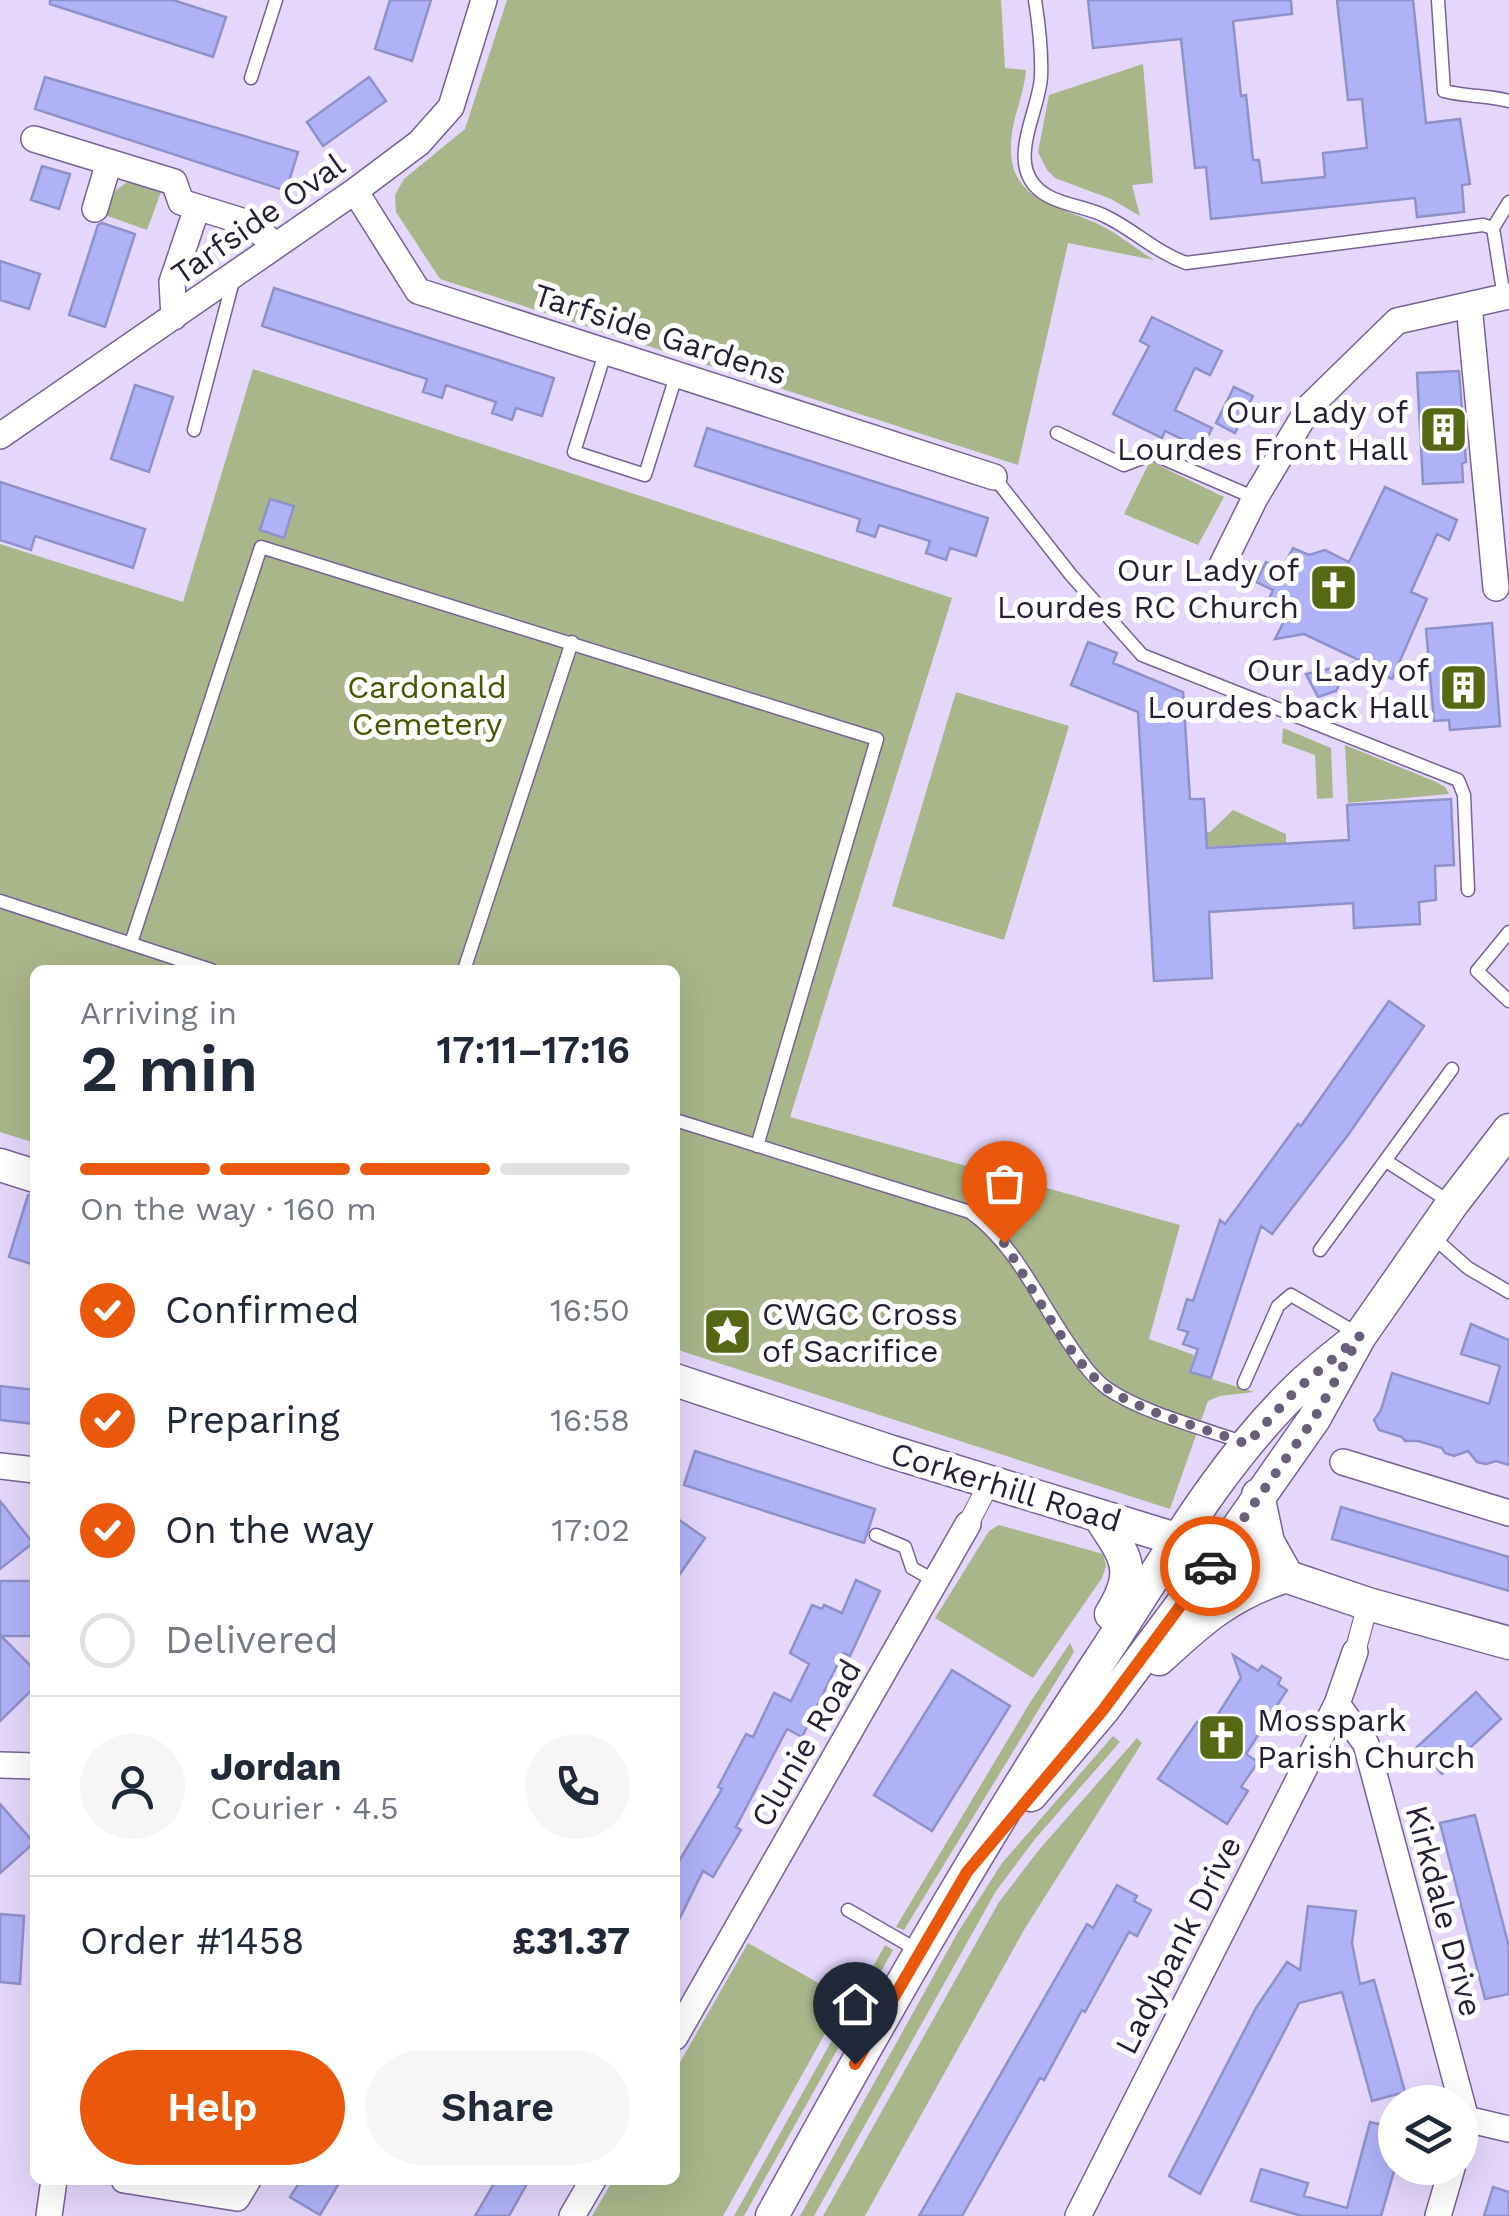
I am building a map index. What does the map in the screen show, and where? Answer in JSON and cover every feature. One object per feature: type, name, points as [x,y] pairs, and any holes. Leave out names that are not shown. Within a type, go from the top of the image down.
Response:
[{"type":"street","name":"Tarfside Oval","points":[[0,436],[235,276],[419,143],[451,107],[484,0]]},
{"type":"street","points":[[34,139],[174,182],[182,202],[248,224],[276,245]]},
{"type":"street","points":[[95,209],[109,162]]},
{"type":"street","name":"Tarfside Gardens","points":[[355,192],[418,291],[994,477]]},
{"type":"street","points":[[174,318],[172,282],[197,208]]},
{"type":"street","points":[[1220,569],[1255,498],[1310,406],[1398,321],[1506,297]]},
{"type":"street","points":[[1469,305],[1496,588]]},
{"type":"street","points":[[967,1872],[1103,1710],[1220,1553],[1314,1419],[1360,1336],[1509,1130]]},
{"type":"street","points":[[0,1165],[30,1174]]},
{"type":"street","points":[[772,2216],[920,1951],[1043,1745],[1179,1540],[1247,1444],[1296,1390],[1360,1336]]},
{"type":"street","name":"Corkerhill Road","points":[[680,1387],[991,1480],[1368,1604],[1509,1643]]},
{"type":"street","points":[[1343,1462],[1509,1513]]},
{"type":"street","points":[[0,1466],[30,1469]]},
{"type":"street","name":"Clunie Road","points":[[680,2028],[937,1582],[991,1480]]},
{"type":"street","points":[[1103,1710],[1221,1604],[1287,1576],[1268,1542],[1258,1494]]},
{"type":"street","points":[[1043,1745],[1070,1680],[1118,1602],[1128,1578],[1122,1550],[1099,1516]]},
{"type":"street","points":[[1336,1704],[1356,1652],[1368,1604]]},
{"type":"street","name":"Kirkdale Drive","points":[[1336,1704],[1366,1744],[1452,2085]]},
{"type":"street","name":"Ladybank Drive","points":[[1083,2215],[1336,1704]]},
{"type":"street","points":[[0,1766],[30,1766]]},
{"type":"street","points":[[1478,2129],[1509,2130]]},
{"type":"street","points":[[50,2216],[53,2185]]},
{"type":"street","points":[[156,2185],[238,2198],[245,2185]]},
{"type":"street","points":[[572,2216],[590,2185]]},
{"type":"street","points":[[1438,2216],[1447,2185]]},
{"type":"lane","points":[[251,78],[276,0]]},
{"type":"lane","points":[[1034,0],[1040,33],[1041,80],[1023,150],[1032,182],[1048,196],[1106,216],[1160,253],[1186,263],[1484,225],[1492,228]]},
{"type":"lane","points":[[1438,0],[1444,91],[1509,101]]},
{"type":"lane","points":[[1506,297],[1492,228],[1509,202]]},
{"type":"lane","points":[[194,430],[235,276]]},
{"type":"lane","points":[[606,350],[574,452],[645,475],[678,372]]},
{"type":"lane","points":[[1057,433],[1124,465],[1153,454],[1255,498]]},
{"type":"lane","points":[[994,477],[1062,564],[1142,655],[1458,780],[1464,795],[1468,890]]},
{"type":"lane","points":[[131,944],[261,547],[877,739],[758,1146]]},
{"type":"lane","points":[[466,965],[572,642]]},
{"type":"lane","points":[[0,901],[196,965]]},
{"type":"lane","points":[[1509,932],[1476,971],[1509,1001]]},
{"type":"lane","points":[[1320,1250],[1452,1068]]},
{"type":"lane","points":[[680,1122],[970,1212],[1004,1243],[1080,1360],[1107,1388],[1141,1405],[1247,1444]]},
{"type":"lane","points":[[1386,1160],[1452,1204]]},
{"type":"lane","points":[[1432,1236],[1468,1268],[1509,1292]]},
{"type":"lane","points":[[1244,1383],[1278,1306],[1292,1294],[1360,1336]]},
{"type":"lane","points":[[876,1535],[905,1547],[912,1568],[937,1582]]},
{"type":"lane","points":[[848,1910],[920,1951]]},
{"type":"green space","points":[[507,0],[1001,0],[1005,68],[1026,70],[1011,146],[1019,180],[1042,200],[1102,226],[1154,260],[1068,243],[1018,465],[440,279],[396,212],[395,195],[404,179],[465,129]]},
{"type":"green space","points":[[1143,64],[1153,183],[1132,185],[1140,216],[1111,199],[1055,178],[1038,152],[1049,95]]},
{"type":"green space","points":[[130,180],[161,192],[147,230],[105,215],[116,190]]},
{"type":"green space","name":"Cardonald Cemetery","points":[[253,369],[952,598],[790,1117],[1180,1225],[1149,1339],[1194,1355],[1189,1372],[1254,1392],[1208,1401],[1170,1509],[680,1351],[680,965],[30,965],[30,1141],[0,1132],[0,544],[183,602]]},
{"type":"green space","points":[[1150,461],[1224,497],[1198,545],[1124,514]]},
{"type":"green space","points":[[956,692],[1069,726],[1004,940],[892,906]]},
{"type":"green space","points":[[1283,728],[1331,748],[1333,798],[1317,799],[1315,755],[1282,743]]},
{"type":"green space","points":[[1345,745],[1434,781],[1449,794],[1348,803]]},
{"type":"green space","points":[[1233,810],[1286,834],[1286,843],[1202,847],[1201,832],[1210,832]]},
{"type":"green space","points":[[999,1525],[1103,1554],[1106,1566],[1102,1578],[1033,1678],[935,1618],[989,1531]]},
{"type":"green space","points":[[1070,1643],[1074,1652],[904,1930],[896,1927],[1031,1701]]},
{"type":"green space","points":[[1113,1736],[1120,1742],[1035,1839],[996,1891],[814,2216],[800,2216],[958,1932],[1002,1863]]},
{"type":"green space","points":[[1137,1738],[1142,1743],[1024,1930],[865,2216],[823,2216],[999,1902]]},
{"type":"green space","points":[[748,1943],[845,1998],[723,2216],[592,2216],[610,2185],[680,2185],[680,2062]]},
{"type":"green space","points":[[885,1945],[893,1950],[744,2216],[734,2216]]},
{"type":"building","points":[[50,0],[173,0],[226,17],[213,57],[50,4]]},
{"type":"building","points":[[390,0],[431,0],[412,61],[375,49]]},
{"type":"building","points":[[1088,0],[1291,0],[1292,14],[1233,21],[1241,96],[1246,95],[1253,160],[1259,160],[1262,183],[1325,177],[1323,153],[1367,148],[1362,99],[1348,100],[1337,0],[1413,0],[1426,123],[1460,119],[1470,184],[1462,185],[1464,212],[1417,217],[1415,198],[1211,219],[1206,167],[1195,168],[1181,39],[1093,48]]},
{"type":"building","points":[[45,77],[298,152],[286,191],[35,109]]},
{"type":"building","points":[[369,77],[386,101],[323,146],[307,122]]},
{"type":"building","points":[[42,166],[70,174],[59,209],[31,200]]},
{"type":"building","points":[[98,225],[135,234],[105,327],[69,315]]},
{"type":"building","points":[[0,261],[40,274],[29,309],[0,300]]},
{"type":"building","points":[[274,288],[554,378],[542,416],[516,408],[512,420],[492,413],[496,402],[446,385],[442,398],[423,392],[427,379],[262,326]]},
{"type":"building","points":[[1152,317],[1222,351],[1210,375],[1195,368],[1175,410],[1212,428],[1202,449],[1165,431],[1162,438],[1113,414],[1149,346],[1140,341]]},
{"type":"building","name":"Our Lady of Lourdes Front Hall","points":[[1459,371],[1466,462],[1462,463],[1463,482],[1423,484],[1417,373]]},
{"type":"building","points":[[135,385],[173,397],[149,472],[111,459]]},
{"type":"building","points":[[1234,387],[1253,396],[1235,433],[1216,423]]},
{"type":"building","points":[[707,428],[988,518],[976,556],[950,548],[946,560],[926,553],[930,541],[879,525],[875,537],[857,531],[860,519],[695,466]]},
{"type":"building","points":[[0,482],[145,529],[133,568],[35,536],[31,550],[0,540]]},
{"type":"building","name":"Our Lady of Lourdes RC Church","points":[[1385,487],[1457,520],[1449,540],[1437,534],[1411,592],[1427,599],[1392,679],[1304,634],[1275,639],[1288,613],[1267,603],[1273,590],[1256,582],[1266,562],[1282,569],[1293,548],[1309,555],[1325,550],[1349,562]]},
{"type":"building","points":[[270,499],[294,506],[284,538],[260,530]]},
{"type":"building","name":"Our Lady of Lourdes back Hall","points":[[1492,623],[1500,726],[1450,730],[1449,720],[1434,721],[1426,629]]},
{"type":"building","points":[[1088,642],[1117,653],[1113,663],[1183,692],[1190,799],[1204,799],[1207,848],[1349,840],[1347,805],[1451,799],[1454,865],[1435,866],[1436,900],[1419,902],[1420,924],[1354,928],[1353,903],[1209,912],[1212,978],[1154,981],[1138,712],[1071,685]]},
{"type":"building","points":[[1349,664],[1336,691],[1318,697],[1306,674]]},
{"type":"building","points":[[1389,1001],[1424,1026],[1272,1234],[1261,1226],[1211,1378],[1190,1372],[1198,1349],[1183,1344],[1188,1332],[1178,1329],[1187,1299],[1193,1301],[1220,1220],[1225,1224],[1298,1124],[1301,1126]]},
{"type":"building","points":[[28,1195],[30,1195],[30,1263],[9,1257]]},
{"type":"building","points":[[1471,1324],[1509,1340],[1509,1465],[1477,1462],[1468,1451],[1454,1456],[1442,1448],[1405,1441],[1379,1430],[1374,1420],[1392,1373],[1489,1404],[1500,1366],[1461,1354]]},
{"type":"building","points":[[0,1386],[30,1389],[30,1423],[0,1420]]},
{"type":"building","points":[[695,1451],[875,1509],[864,1543],[684,1485]]},
{"type":"building","points":[[0,1501],[30,1539],[30,1545],[0,1569]]},
{"type":"building","points":[[1341,1507],[1509,1557],[1509,1591],[1332,1539]]},
{"type":"building","points":[[680,1520],[705,1538],[680,1574]]},
{"type":"building","points":[[856,1580],[880,1591],[850,1656],[843,1653],[802,1737],[787,1729],[736,1827],[741,1830],[713,1877],[703,1871],[680,1918],[680,1860],[722,1789],[718,1787],[746,1734],[753,1737],[774,1693],[791,1701],[809,1664],[790,1653],[812,1605],[822,1609],[824,1605],[842,1613]]},
{"type":"building","points":[[0,1581],[30,1581],[30,1636],[1,1636],[30,1665],[30,1692],[0,1721]]},
{"type":"building","name":"Mosspark Parish Church","points":[[1233,1655],[1258,1671],[1262,1666],[1281,1678],[1278,1684],[1287,1690],[1246,1754],[1258,1762],[1241,1787],[1248,1791],[1227,1824],[1158,1779],[1197,1722],[1208,1730],[1241,1678]]},
{"type":"building","points":[[952,1670],[1010,1706],[932,1831],[874,1795]]},
{"type":"building","points":[[1476,1692],[1501,1719],[1442,1774],[1417,1747]]},
{"type":"building","points":[[0,1804],[30,1838],[30,1847],[0,1873]]},
{"type":"building","points":[[1475,1815],[1509,1947],[1509,1994],[1485,1999],[1440,1823]]},
{"type":"building","points":[[1117,1885],[1151,1910],[1137,1936],[1129,1932],[962,2216],[919,2216],[1087,1924],[1093,1928]]},
{"type":"building","points":[[1308,1906],[1356,1911],[1352,1943],[1360,1984],[1374,1980],[1403,2085],[1378,2085],[1378,2099],[1372,2101],[1342,1992],[1299,2003],[1200,2194],[1169,2176],[1256,2008],[1287,1962],[1300,1970]]},
{"type":"building","points":[[0,1914],[24,1916],[20,1984],[0,1982]]},
{"type":"building","points":[[1370,2122],[1378,2124],[1378,2185],[1390,2185],[1381,2216],[1302,2216],[1251,2201],[1261,2169],[1308,2183],[1304,2196],[1347,2208]]},
{"type":"building","points":[[298,2185],[338,2185],[320,2215],[290,2197]]},
{"type":"building","points":[[493,2185],[526,2185],[509,2216],[475,2216]]},
{"type":"building","points":[[1493,2187],[1509,2192],[1509,2216],[1484,2216]]},
{"type":"way so far","points":[[1004,1243],[1080,1360],[1107,1388],[1141,1405],[1247,1444],[1296,1390],[1360,1336],[1314,1419],[1210,1566]]},
{"type":"place","name":"Our Lady of Lourdes Front Hall","points":[[1443,430]]},
{"type":"place","name":"Our Lady of Lourdes RC Church","points":[[1334,588]]},
{"type":"place","name":"Our Lady of Lourdes back Hall","points":[[1464,688]]},
{"type":"place","name":"CWGC Cross of Sacrifice","points":[[727,1332]]},
{"type":"place","name":"Mosspark Parish Church","points":[[1222,1738]]},
{"type":"route","points":[[855,2064],[967,1872],[1103,1710],[1210,1566]]}]
